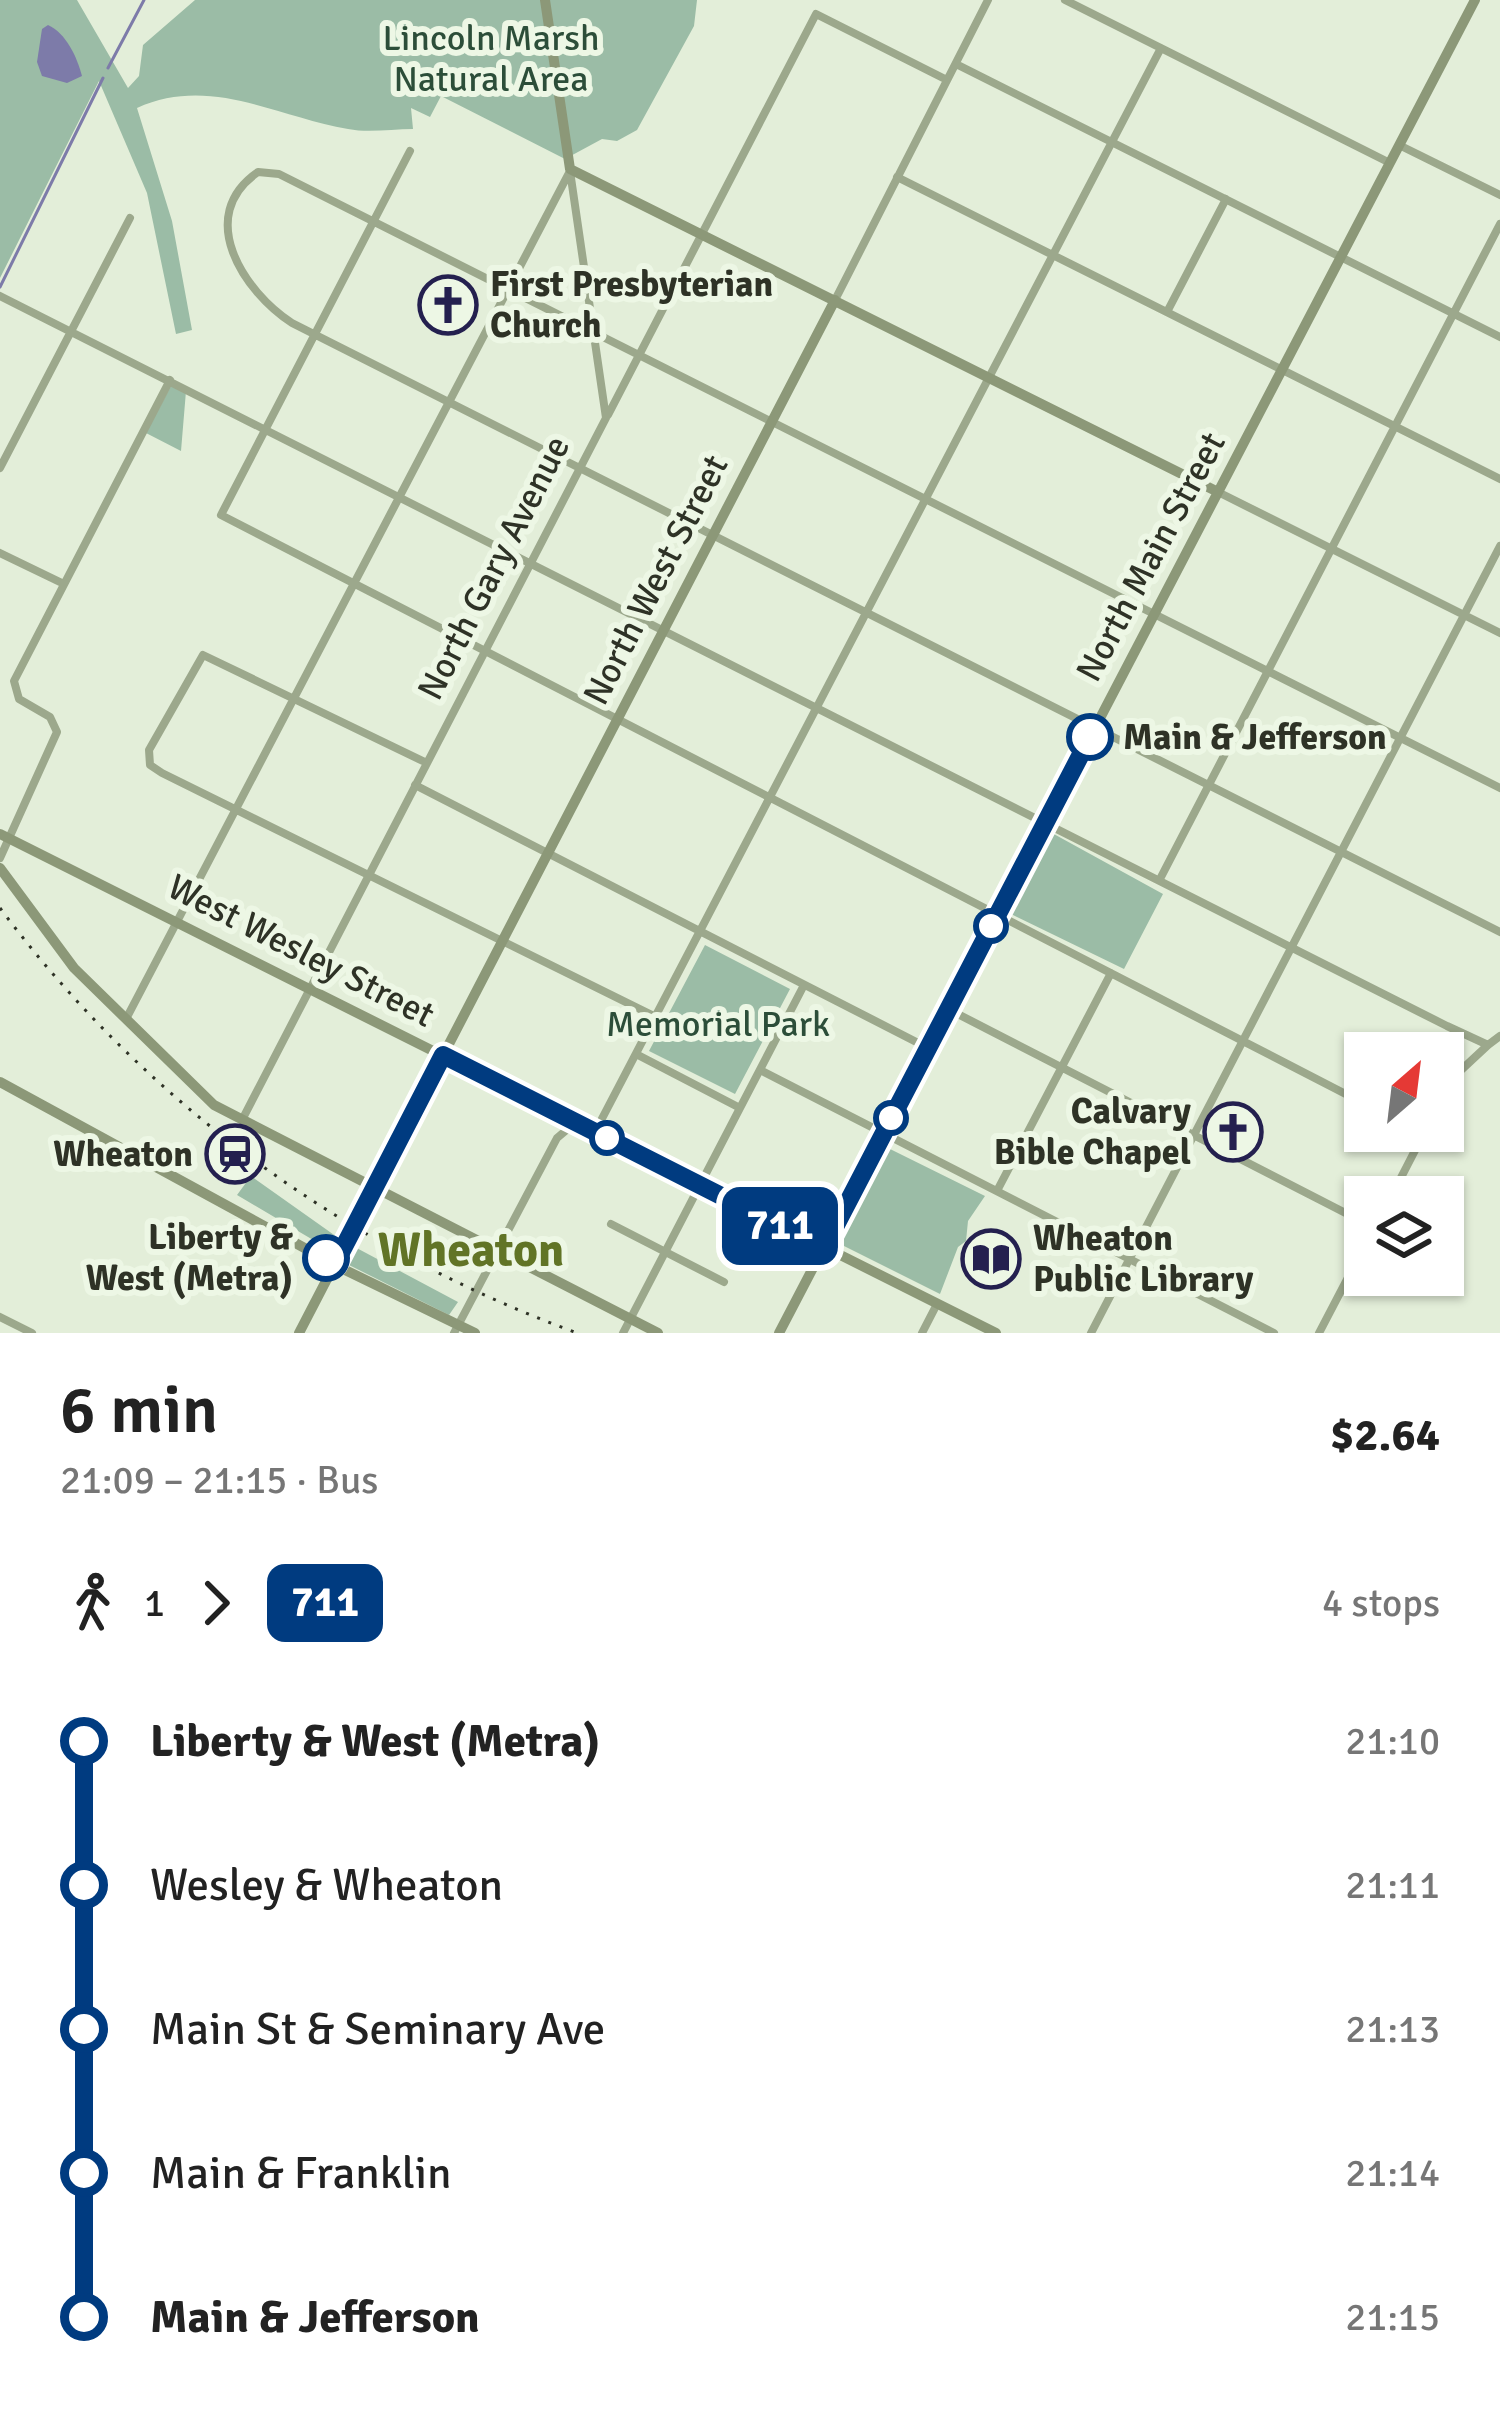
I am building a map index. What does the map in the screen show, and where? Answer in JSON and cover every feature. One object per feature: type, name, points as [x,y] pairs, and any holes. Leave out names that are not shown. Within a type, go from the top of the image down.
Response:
[{"type":"street","name":"North Gary Avenue","points":[[242,1120],[606,418],[544,0]]},
{"type":"street","name":"North West Street","points":[[299,1333],[988,0]]},
{"type":"street","points":[[1064,0],[1390,163]]},
{"type":"street","name":"North Main Street","points":[[779,1333],[1475,0]]},
{"type":"street","points":[[606,418],[816,14],[947,80]]},
{"type":"street","points":[[595,1132],[1161,48]]},
{"type":"street","points":[[956,64],[1500,337]]},
{"type":"street","points":[[1400,145],[1499,192]]},
{"type":"street","points":[[410,151],[221,515],[1344,1093]]},
{"type":"street","points":[[124,1022],[570,169],[1500,633]]},
{"type":"street","points":[[1500,788],[273,172],[258,172],[239,189],[229,227],[232,258],[242,277],[272,309],[1500,932]]},
{"type":"street","points":[[897,177],[1500,479]]},
{"type":"street","points":[[1167,312],[1226,200]]},
{"type":"street","points":[[0,468],[130,218]]},
{"type":"street","points":[[1160,879],[1500,224]]},
{"type":"street","points":[[0,296],[1488,1046]]},
{"type":"street","points":[[170,380],[13,685],[19,699],[50,716],[57,732],[4,836],[0,863],[55,944],[124,1022],[214,1105],[658,1333]]},
{"type":"street","points":[[1091,1333],[1500,546]]},
{"type":"street","points":[[0,553],[64,584]]},
{"type":"street","points":[[427,763],[203,655],[150,746],[150,766],[656,1017]]},
{"type":"street","points":[[416,785],[928,1048]]},
{"type":"street","name":"West Wesley Street","points":[[4,836],[996,1333]]},
{"type":"street","points":[[998,1190],[1111,973]]},
{"type":"street","points":[[623,1333],[804,985]]},
{"type":"street","points":[[948,1009],[1344,1212]]},
{"type":"street","points":[[1464,1068],[1500,1036]]},
{"type":"street","points":[[636,1054],[740,1108]]},
{"type":"street","points":[[760,1070],[1274,1333]]},
{"type":"street","points":[[0,1082],[456,1330],[475,1333]]},
{"type":"street","points":[[456,1330],[556,1138],[576,1122]]},
{"type":"street","points":[[611,1224],[724,1282]]},
{"type":"street","points":[[1319,1333],[1344,1285]]},
{"type":"street","points":[[922,1333],[937,1304]]},
{"type":"street","points":[[0,1317],[32,1333]]},
{"type":"green space","name":"Lincoln Marsh Natural Area","points":[[0,0],[77,0],[128,88],[139,76],[143,45],[195,0],[697,0],[694,26],[637,130],[617,141],[602,139],[565,159],[441,96],[430,117],[411,108],[413,129],[364,131],[217,97],[164,99],[137,108],[172,221],[192,330],[176,334],[147,193],[99,81],[0,278]]},
{"type":"green space","points":[[172,384],[186,391],[181,451],[146,433]]},
{"type":"green space","points":[[1052,833],[1163,894],[1124,969],[1011,914],[1010,904]]},
{"type":"green space","name":"Memorial Park","points":[[705,945],[790,989],[735,1094],[649,1051]]},
{"type":"green space","points":[[888,1148],[985,1196],[968,1221],[966,1241],[958,1247],[940,1294],[838,1243]]},
{"type":"green space","points":[[251,1176],[337,1237],[330,1250],[237,1195]]},
{"type":"green space","points":[[351,1245],[458,1302],[449,1315],[349,1265],[344,1258]]},
{"type":"water","points":[[48,25],[70,46],[82,76],[67,83],[42,76],[37,62],[42,29]]},
{"type":"waterway","points":[[108,68],[144,0]]},
{"type":"waterway","points":[[0,287],[103,78]]},
{"type":"railway","points":[[0,908],[120,1046],[257,1163],[410,1258],[577,1333]]},
{"type":"bus line","name":"711","points":[[326,1258],[335,1264],[443,1055],[824,1248],[1090,737]]},
{"type":"place","name":"First Presbyterian Church","points":[[448,305]]},
{"type":"place","name":"Main & Jefferson","points":[[1090,737]]},
{"type":"place","name":"Calvary Bible Chapel","points":[[1233,1132]]},
{"type":"place","name":"Wheaton","points":[[235,1154]]},
{"type":"place","name":"Liberty & West (Metra)","points":[[326,1258]]},
{"type":"place","name":"Wheaton Public Library","points":[[991,1259]]},
{"type":"district","name":"Wheaton","points":[[471,1250]]}]
